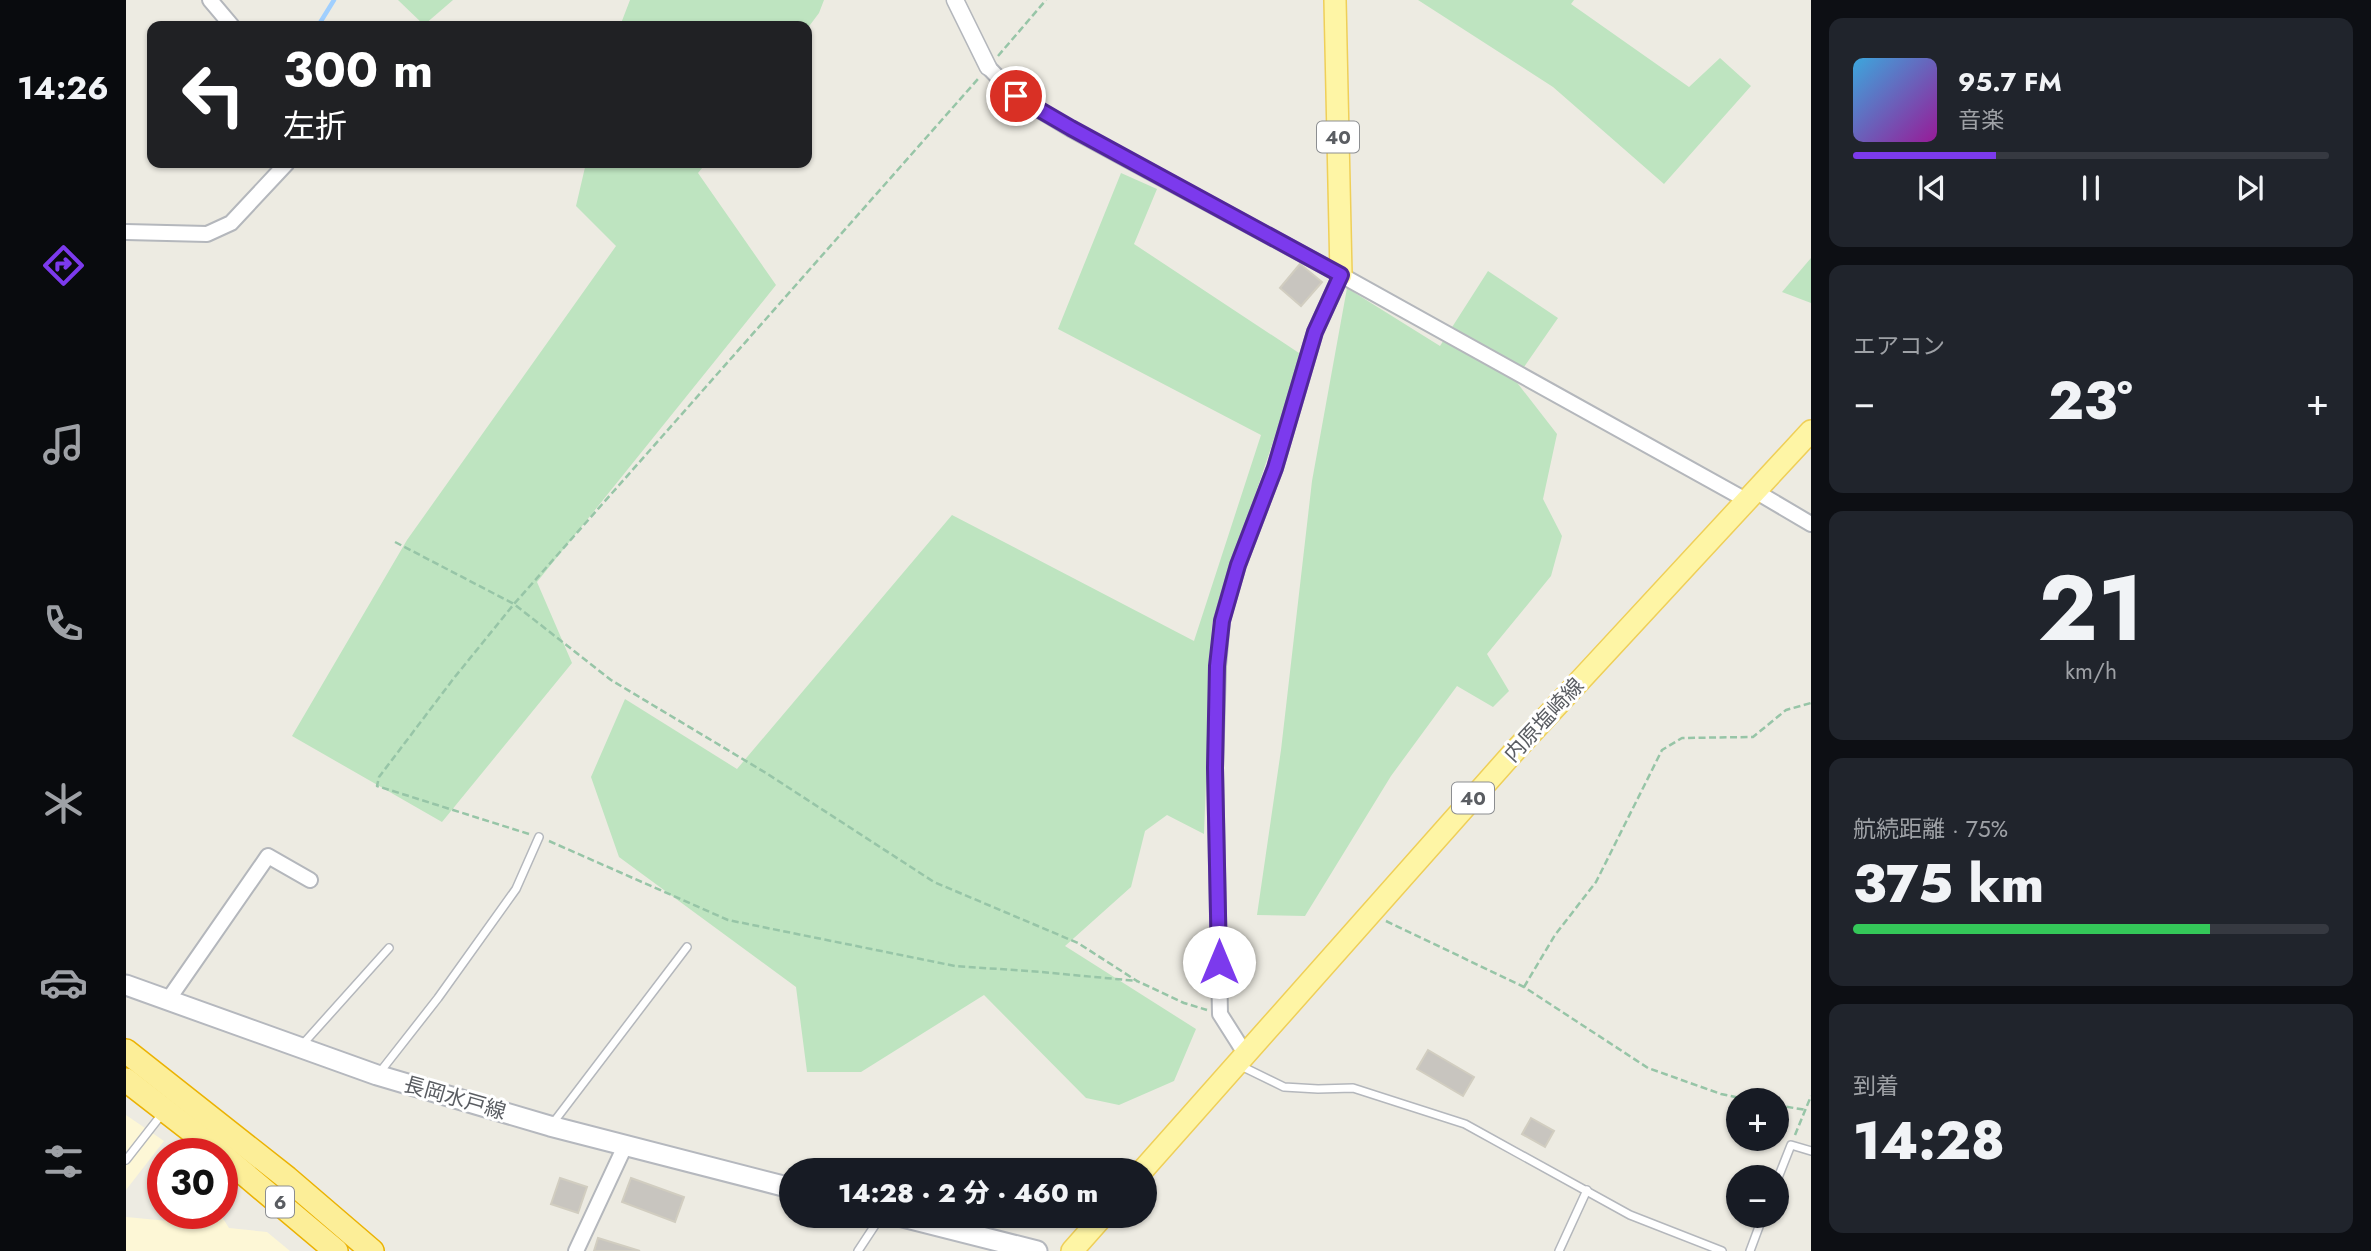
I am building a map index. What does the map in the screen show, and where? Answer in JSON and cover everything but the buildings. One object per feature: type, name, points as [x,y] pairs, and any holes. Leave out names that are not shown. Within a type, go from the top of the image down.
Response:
[{"type":"highway","name":"6","points":[[126,1051],[287,1178],[372,1251]]},
{"type":"highway","name":"6","points":[[126,1080],[201,1138]]},
{"type":"highway","name":"6","points":[[238,1168],[336,1251]]},
{"type":"main road","name":"40","points":[[1335,0],[1341,275]]},
{"type":"main road","name":"内原塩崎線","points":[[1154,1158],[1512,754],[1811,431]]},
{"type":"main road","name":"長岡水戸線","points":[[126,985],[377,1076],[550,1126],[779,1185]]},
{"type":"main road","points":[[946,1228],[1037,1251]]},
{"type":"main road","points":[[1072,1251],[1092,1228]]},
{"type":"street","points":[[210,0],[228,21]]},
{"type":"street","points":[[955,0],[988,67],[1016,96],[1751,496],[1811,524]]},
{"type":"street","points":[[126,232],[207,234],[231,223],[282,168]]},
{"type":"street","points":[[1242,1060],[1220,1014],[1215,768],[1217,666],[1222,621],[1238,565],[1275,468],[1315,332],[1341,275]]},
{"type":"street","points":[[168,1000],[268,856],[310,880]]},
{"type":"street","points":[[576,1251],[625,1146]]},
{"type":"lane","points":[[377,1076],[438,999],[516,889],[539,837]]},
{"type":"lane","points":[[550,1126],[687,947]]},
{"type":"lane","points":[[299,1048],[389,948]]},
{"type":"lane","points":[[1242,1060],[1284,1087],[1318,1090],[1353,1088],[1465,1124],[1630,1215],[1722,1251]]},
{"type":"lane","points":[[126,1160],[166,1109]]},
{"type":"lane","points":[[1783,1165],[1791,1145],[1811,1151]]},
{"type":"lane","points":[[1559,1251],[1587,1190]]},
{"type":"lane","points":[[858,1251],[873,1228]]},
{"type":"lane","points":[[1750,1251],[1759,1228]]},
{"type":"path","points":[[1046,0],[514,604],[379,777],[377,786],[539,837],[729,920],[955,966],[1137,981]]},
{"type":"path","points":[[395,542],[514,604],[611,681],[766,773],[934,882],[1078,943],[1137,981],[1184,1003],[1220,1014]]},
{"type":"path","points":[[1524,987],[1555,935],[1596,882],[1662,750],[1682,738],[1754,737],[1786,710],[1811,703]]},
{"type":"path","points":[[1370,914],[1524,987],[1648,1068],[1726,1095]]},
{"type":"path","points":[[1791,1145],[1811,1096]]},
{"type":"path","points":[[1789,1107],[1806,1110]]},
{"type":"shaded area","points":[[126,1115],[160,1138],[147,1138],[147,1163],[126,1190]]},
{"type":"shaded area","points":[[126,1217],[147,1219],[147,1229],[238,1229],[267,1232],[290,1251],[126,1251]]},
{"type":"green space","points":[[398,0],[453,0],[429,21],[420,21]]},
{"type":"green space","points":[[630,0],[824,0],[812,22],[622,21]]},
{"type":"green space","points":[[1418,0],[1574,0],[1571,4],[1689,87],[1720,58],[1751,86],[1664,184],[1553,87]]},
{"type":"green space","points":[[585,168],[702,168],[698,173],[776,285],[537,582],[572,663],[442,822],[292,736],[407,540],[616,246],[576,206]]},
{"type":"green space","points":[[1121,173],[1157,189],[1134,244],[1302,355],[1212,624],[1204,834],[1167,815],[1145,831],[1131,887],[1065,946],[1196,1029],[1174,1081],[1119,1105],[1086,1098],[984,995],[861,1072],[807,1072],[796,987],[619,857],[591,777],[625,699],[737,769],[952,515],[1194,641],[1261,435],[1058,329]]},
{"type":"green space","points":[[1811,258],[1811,303],[1782,292]]},
{"type":"green space","points":[[1488,271],[1558,318],[1515,380],[1557,434],[1543,499],[1562,536],[1551,576],[1487,654],[1509,691],[1493,707],[1457,686],[1391,776],[1305,916],[1257,915],[1281,750],[1312,481],[1347,288],[1440,346]]},
{"type":"waterway","points":[[321,21],[334,0]]},
{"type":"route","points":[[1016,96],[1341,275],[1315,332],[1275,468],[1238,565],[1222,621],[1217,666],[1215,768],[1219,962]]}]
